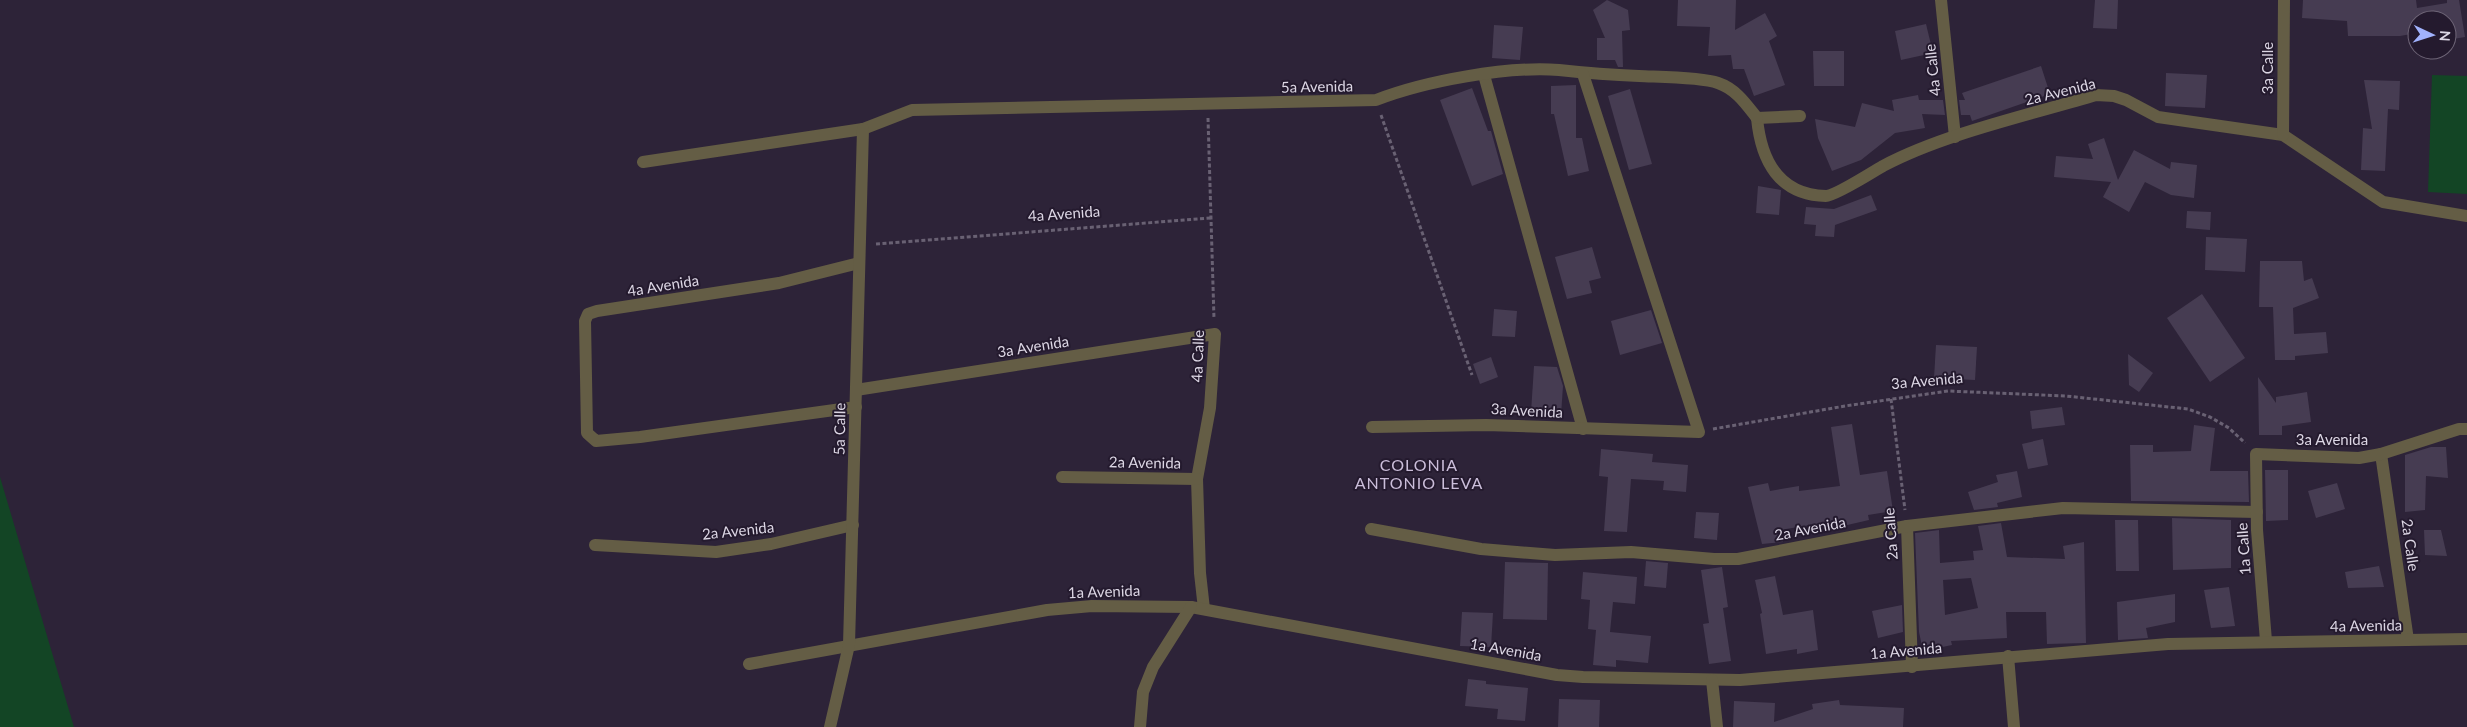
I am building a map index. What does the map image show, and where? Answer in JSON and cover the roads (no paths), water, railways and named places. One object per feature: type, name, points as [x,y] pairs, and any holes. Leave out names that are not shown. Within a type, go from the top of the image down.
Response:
[{"type":"street","name":"4a Calle","points":[[1941,0],[1955,137]]},
{"type":"street","name":"3a Calle","points":[[2283,136],[2284,0]]},
{"type":"street","name":"5a Avenida","points":[[643,162],[864,129],[912,110],[1376,100],[1402,90],[1484,75],[1551,70],[1583,74],[1717,82],[1733,91],[1744,101],[1757,118]]},
{"type":"street","name":"3a Avenida","points":[[1372,427],[1486,425],[1699,432],[1583,74]]},
{"type":"street","points":[[1484,75],[1583,429]]},
{"type":"street","name":"2a Avenida","points":[[1757,118],[1759,137],[1774,172],[1789,188],[1807,194],[1829,196],[1893,161],[1955,137],[2096,95],[2114,96],[2126,100],[2158,117],[2283,136],[2383,202],[2467,216]]},
{"type":"street","points":[[1757,118],[1800,116]]},
{"type":"street","name":"5a Calle","points":[[830,727],[849,646],[864,129]]},
{"type":"street","name":"4a Avenida","points":[[856,407],[596,441],[587,433],[585,321],[588,314],[779,283],[859,263]]},
{"type":"street","name":"4a Calle","points":[[1198,608],[1200,573],[1197,479],[1210,408],[1215,334]]},
{"type":"street","name":"3a Avenida","points":[[856,390],[1215,334]]},
{"type":"street","name":"3a Avenida","points":[[2256,454],[2359,458],[2381,454],[2459,429],[2467,429]]},
{"type":"street","name":"1a Calle","points":[[2256,454],[2257,512],[2266,641]]},
{"type":"street","name":"2a Calle","points":[[2381,454],[2408,640]]},
{"type":"street","name":"2a Avenida","points":[[1062,477],[1197,479]]},
{"type":"street","name":"2a Avenida","points":[[1371,529],[1490,550],[1555,555],[1660,553],[1714,559],[1738,559],[1907,526],[2063,508],[2257,512]]},
{"type":"street","name":"2a Avenida","points":[[595,545],[716,552],[771,544],[853,524]]},
{"type":"street","name":"2a Calle","points":[[1907,526],[1912,667]]},
{"type":"street","name":"1a Avenida","points":[[749,664],[1047,610],[1092,606],[1198,608],[1557,675],[1712,680],[1912,667],[2008,656],[2168,644],[2266,641]]},
{"type":"street","points":[[1140,727],[1143,692],[1153,667],[1198,608]]},
{"type":"street","name":"4a Avenida","points":[[2266,641],[2467,639]]},
{"type":"street","points":[[2008,656],[2014,727]]},
{"type":"street","points":[[1712,680],[1717,727]]},
{"type":"district","name":"COLONIA ANTONIO LEVA","points":[[1419,473]]}]
